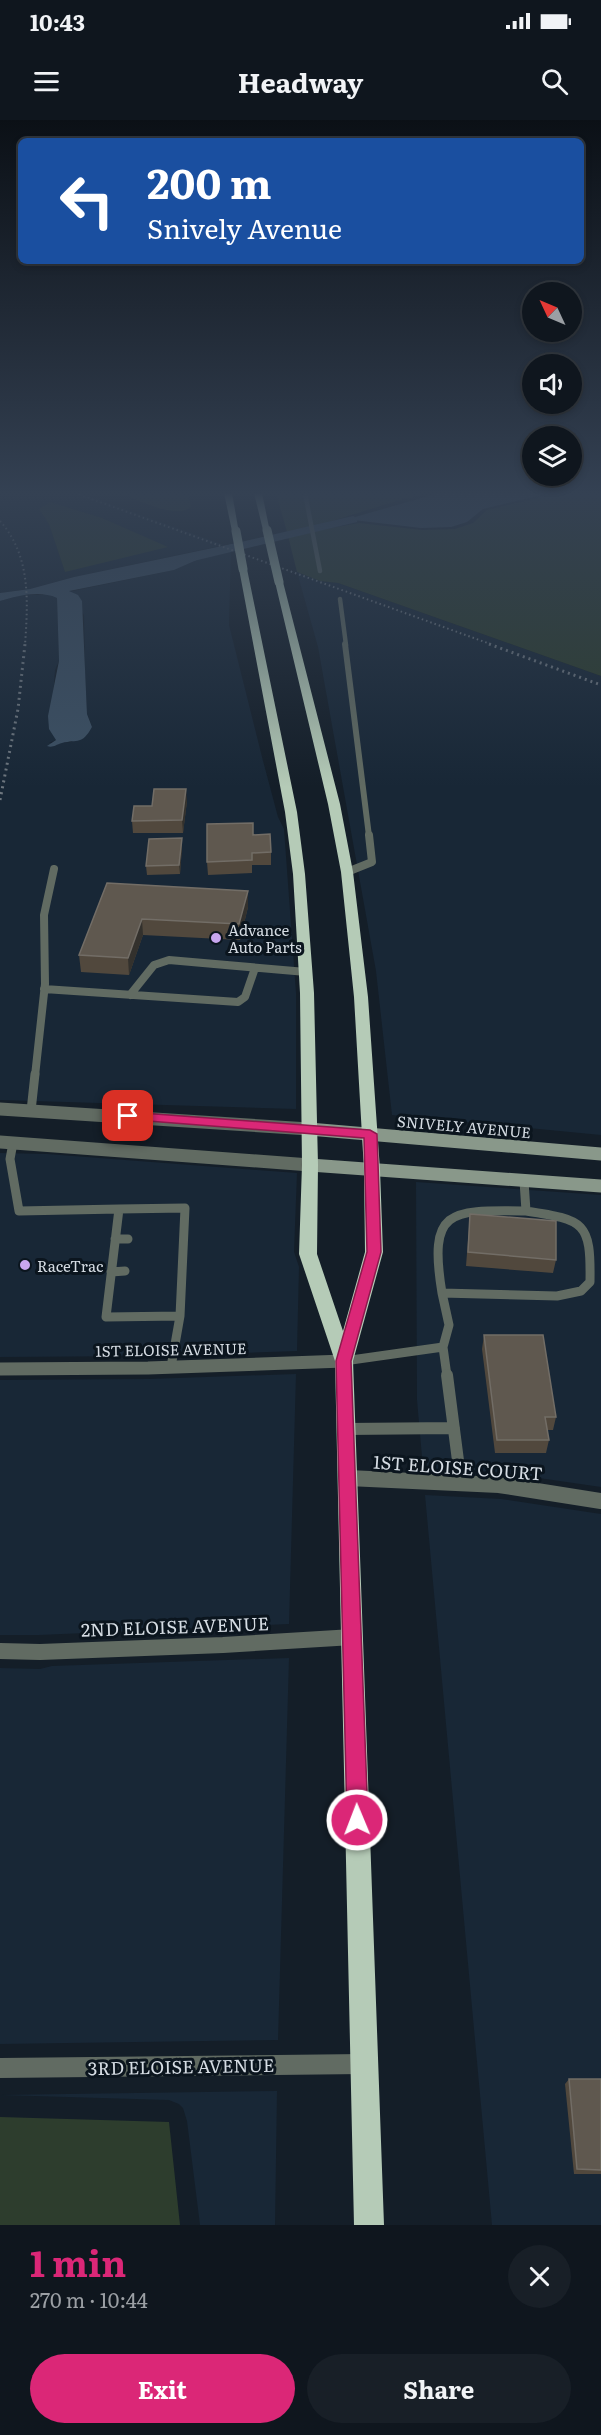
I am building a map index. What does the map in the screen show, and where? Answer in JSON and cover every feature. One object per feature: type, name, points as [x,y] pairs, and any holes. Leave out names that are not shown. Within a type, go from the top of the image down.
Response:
[{"type":"highway","points":[[247,591],[291,812],[306,972],[310,1165],[308,1254],[344,1361],[369,2225]]},
{"type":"highway","points":[[281,591],[334,804],[346,872],[361,997],[372,1170],[374,1252],[344,1361]]},
{"type":"main road","name":"SNIVELY AVENUE","points":[[309,1129],[601,1154]]},
{"type":"main road","points":[[310,1165],[601,1186]]},
{"type":"street","name":"SNIVELY AVENUE","points":[[0,1109],[309,1129]]},
{"type":"street","points":[[0,1142],[310,1165]]},
{"type":"street","name":"1ST ELOISE AVENUE","points":[[0,1369],[171,1367],[344,1361]]},
{"type":"street","name":"1ST ELOISE COURT","points":[[348,1478],[499,1485],[601,1501]]},
{"type":"street","name":"2ND ELOISE AVENUE","points":[[0,1651],[40,1652],[223,1645],[353,1637]]},
{"type":"street","name":"3RD ELOISE AVENUE","points":[[0,2068],[363,2064]]},
{"type":"lane","points":[[340,599],[372,862],[346,872]]},
{"type":"lane","points":[[30,1111],[44,989],[44,915],[54,869]]},
{"type":"lane","points":[[130,995],[154,964],[169,960],[306,972]]},
{"type":"lane","points":[[44,989],[238,1002],[245,997],[255,968]]},
{"type":"lane","points":[[13,1143],[10,1160],[19,1211],[185,1208],[180,1316],[171,1367]]},
{"type":"lane","points":[[524,1181],[526,1211]]},
{"type":"lane","points":[[118,1209],[106,1317],[180,1316]]},
{"type":"lane","points":[[442,1293],[557,1296],[581,1291],[590,1282],[589,1239],[585,1232],[566,1219],[526,1211],[472,1210],[457,1214],[441,1227],[437,1245],[437,1270],[442,1293],[449,1324],[444,1347],[462,1484]]},
{"type":"lane","points":[[115,1239],[128,1239]]},
{"type":"lane","points":[[172,1239],[184,1239]]},
{"type":"lane","points":[[111,1272],[125,1271]]},
{"type":"lane","points":[[170,1272],[182,1271]]},
{"type":"lane","points":[[344,1361],[444,1347]]},
{"type":"lane","points":[[346,1429],[454,1428]]},
{"type":"shaded area","points":[[70,591],[78,595],[82,601],[87,714],[92,727],[82,739],[47,746],[56,740],[49,729],[48,716],[59,661],[57,598],[36,594],[0,601],[0,593]]},
{"type":"shaded area","points":[[230,591],[229,625],[278,817],[284,829],[296,993],[296,1109],[0,1100],[0,601],[22,595],[49,595],[57,598],[59,661],[55,670],[53,699],[56,740],[49,743],[71,742],[92,727],[87,714],[84,615],[68,592]]},
{"type":"shaded area","points":[[302,591],[361,591],[601,676],[601,1135],[392,1115],[376,971],[318,647]]},
{"type":"shaded area","points":[[0,1153],[47,1154],[297,1173],[294,1252],[299,1267],[297,1351],[148,1356],[0,1357]]},
{"type":"shaded area","points":[[416,1182],[601,1195],[601,1487],[498,1472],[423,1468],[417,1400]]},
{"type":"shaded area","points":[[296,1374],[289,1624],[0,1635],[0,1380],[149,1379]]},
{"type":"shaded area","points":[[425,1495],[501,1499],[601,1514],[601,2225],[492,2225]]},
{"type":"shaded area","points":[[289,1658],[278,2040],[0,2044],[0,1668],[40,1669],[52,1666]]},
{"type":"shaded area","points":[[277,2091],[275,2225],[200,2225],[187,2121],[183,2108],[179,2104],[169,2100],[0,2095]]},
{"type":"green space","points":[[361,591],[601,591],[601,676]]},
{"type":"green space","points":[[0,2117],[169,2122],[180,2225],[0,2225]]},
{"type":"building","points":[[154,789],[186,789],[182,820],[132,821],[134,806],[152,806]]},
{"type":"building","points":[[253,823],[253,835],[270,834],[271,852],[252,853],[252,860],[207,862],[207,824]]},
{"type":"building","points":[[182,838],[179,865],[146,866],[149,839]]},
{"type":"building","points":[[107,883],[248,891],[239,924],[142,919],[128,958],[79,955]]},
{"type":"building","points":[[470,1214],[556,1221],[556,1260],[468,1252]]},
{"type":"building","points":[[484,1335],[543,1335],[556,1417],[545,1417],[549,1440],[497,1440]]},
{"type":"building","points":[[569,2079],[601,2079],[601,2170],[577,2169]]},
{"type":"railway","points":[[25,645],[26,591]]},
{"type":"railway","points":[[345,591],[493,645]]},
{"type":"railway","points":[[0,800],[18,709],[25,644]]},
{"type":"railway","points":[[489,644],[601,685]]},
{"type":"place","name":"Advance Auto Parts","points":[[216,938]]},
{"type":"place","name":"RaceTrac","points":[[25,1265]]},
{"type":"route","points":[[128,1116],[370,1134],[374,1252],[344,1361],[357,1820]]}]
